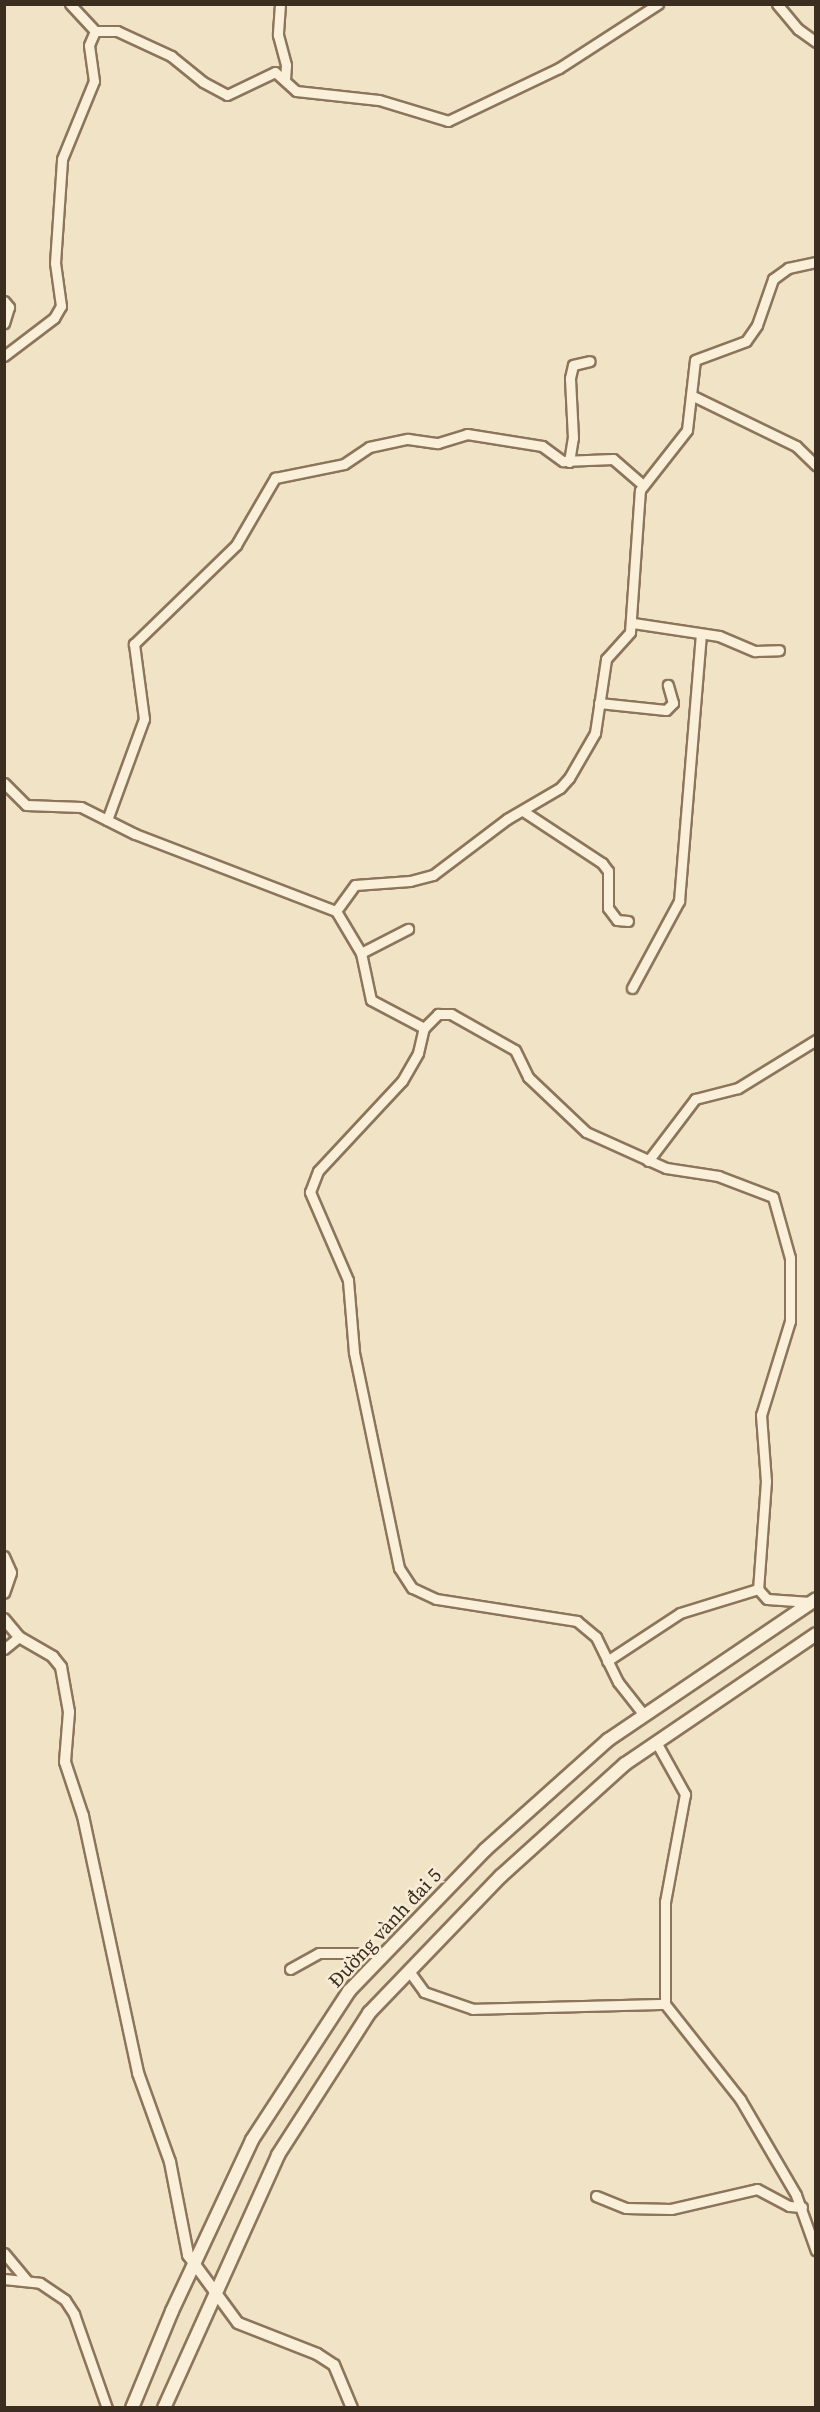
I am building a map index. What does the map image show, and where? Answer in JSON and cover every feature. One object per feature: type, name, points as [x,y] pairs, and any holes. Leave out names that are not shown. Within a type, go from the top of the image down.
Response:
[{"type":"main road","name":"Đường vành đai 5","points":[[132,2408],[193,2265],[252,2140],[349,1991],[485,1850],[608,1740],[813,1601]]},
{"type":"main road","points":[[164,2408],[213,2293],[278,2155],[369,2013],[510,1868],[625,1764],[816,1634]]},
{"type":"street","points":[[70,4],[94,31],[117,31],[169,55],[227,95],[243,90],[271,72],[301,92],[379,100],[448,121],[558,68],[658,4]]},
{"type":"street","points":[[280,4],[278,35],[286,64],[285,80]]},
{"type":"street","points":[[777,4],[798,29],[816,42]]},
{"type":"street","points":[[4,356],[54,318],[61,306],[55,263],[62,159],[94,81],[89,45],[94,31]]},
{"type":"street","points":[[336,910],[356,885],[433,875],[523,811],[560,788],[569,778],[595,733],[606,659],[626,640],[633,623],[642,484],[687,430],[695,360],[746,341],[757,325],[773,279],[788,268],[816,262]]},
{"type":"street","points":[[4,301],[9,307],[4,323]]},
{"type":"street","points":[[569,462],[573,438],[570,378],[573,365],[590,361]]},
{"type":"street","points":[[691,395],[796,446],[816,465]]},
{"type":"street","points":[[107,820],[144,719],[134,644],[236,546],[275,478],[344,464],[369,447],[408,439],[438,443],[467,434],[542,446],[569,462],[613,459],[642,484]]},
{"type":"street","points":[[633,623],[701,636],[719,636],[755,651],[779,650]]},
{"type":"street","points":[[632,988],[679,902],[701,636]]},
{"type":"street","points":[[599,704],[666,710],[673,703],[668,685]]},
{"type":"street","points":[[4,783],[26,805],[72,805],[336,910],[361,953],[371,1000],[424,1028]]},
{"type":"street","points":[[523,811],[602,863],[608,872],[608,908],[617,920],[628,921]]},
{"type":"street","points":[[361,953],[408,929]]},
{"type":"street","points":[[644,1715],[607,1661],[597,1637],[577,1621],[436,1599],[412,1588],[399,1568],[354,1352],[348,1280],[310,1192],[318,1171],[402,1081],[418,1053],[424,1028],[445,1012],[515,1050],[528,1077],[578,1126],[666,1168],[718,1176],[769,1194],[788,1250],[788,1334],[761,1415],[766,1481],[758,1589],[767,1599],[813,1601]]},
{"type":"street","points":[[648,1161],[695,1099],[738,1088],[816,1041]]},
{"type":"street","points":[[4,1557],[11,1567],[4,1593]]},
{"type":"street","points":[[607,1661],[680,1613],[758,1589]]},
{"type":"street","points":[[4,1619],[20,1637],[53,1657],[61,1667],[69,1712],[65,1762],[82,1816],[138,2073],[170,2162],[185,2246],[193,2265],[230,2316],[246,2328],[327,2359],[339,2374],[352,2408]]},
{"type":"street","points":[[4,1649],[20,1637]]},
{"type":"street","points":[[656,1742],[686,1794],[664,1902],[664,2004],[733,2089],[802,2207],[814,2237],[816,2251]]},
{"type":"street","points":[[290,1969],[319,1953],[385,1953]]},
{"type":"street","points":[[409,1971],[424,1992],[473,2009],[664,2004]]},
{"type":"street","points":[[596,2196],[626,2208],[671,2209],[757,2189],[789,2206],[802,2207]]},
{"type":"street","points":[[4,2253],[27,2280]]},
{"type":"street","points":[[4,2279],[27,2280],[56,2291],[74,2314],[107,2408]]}]
